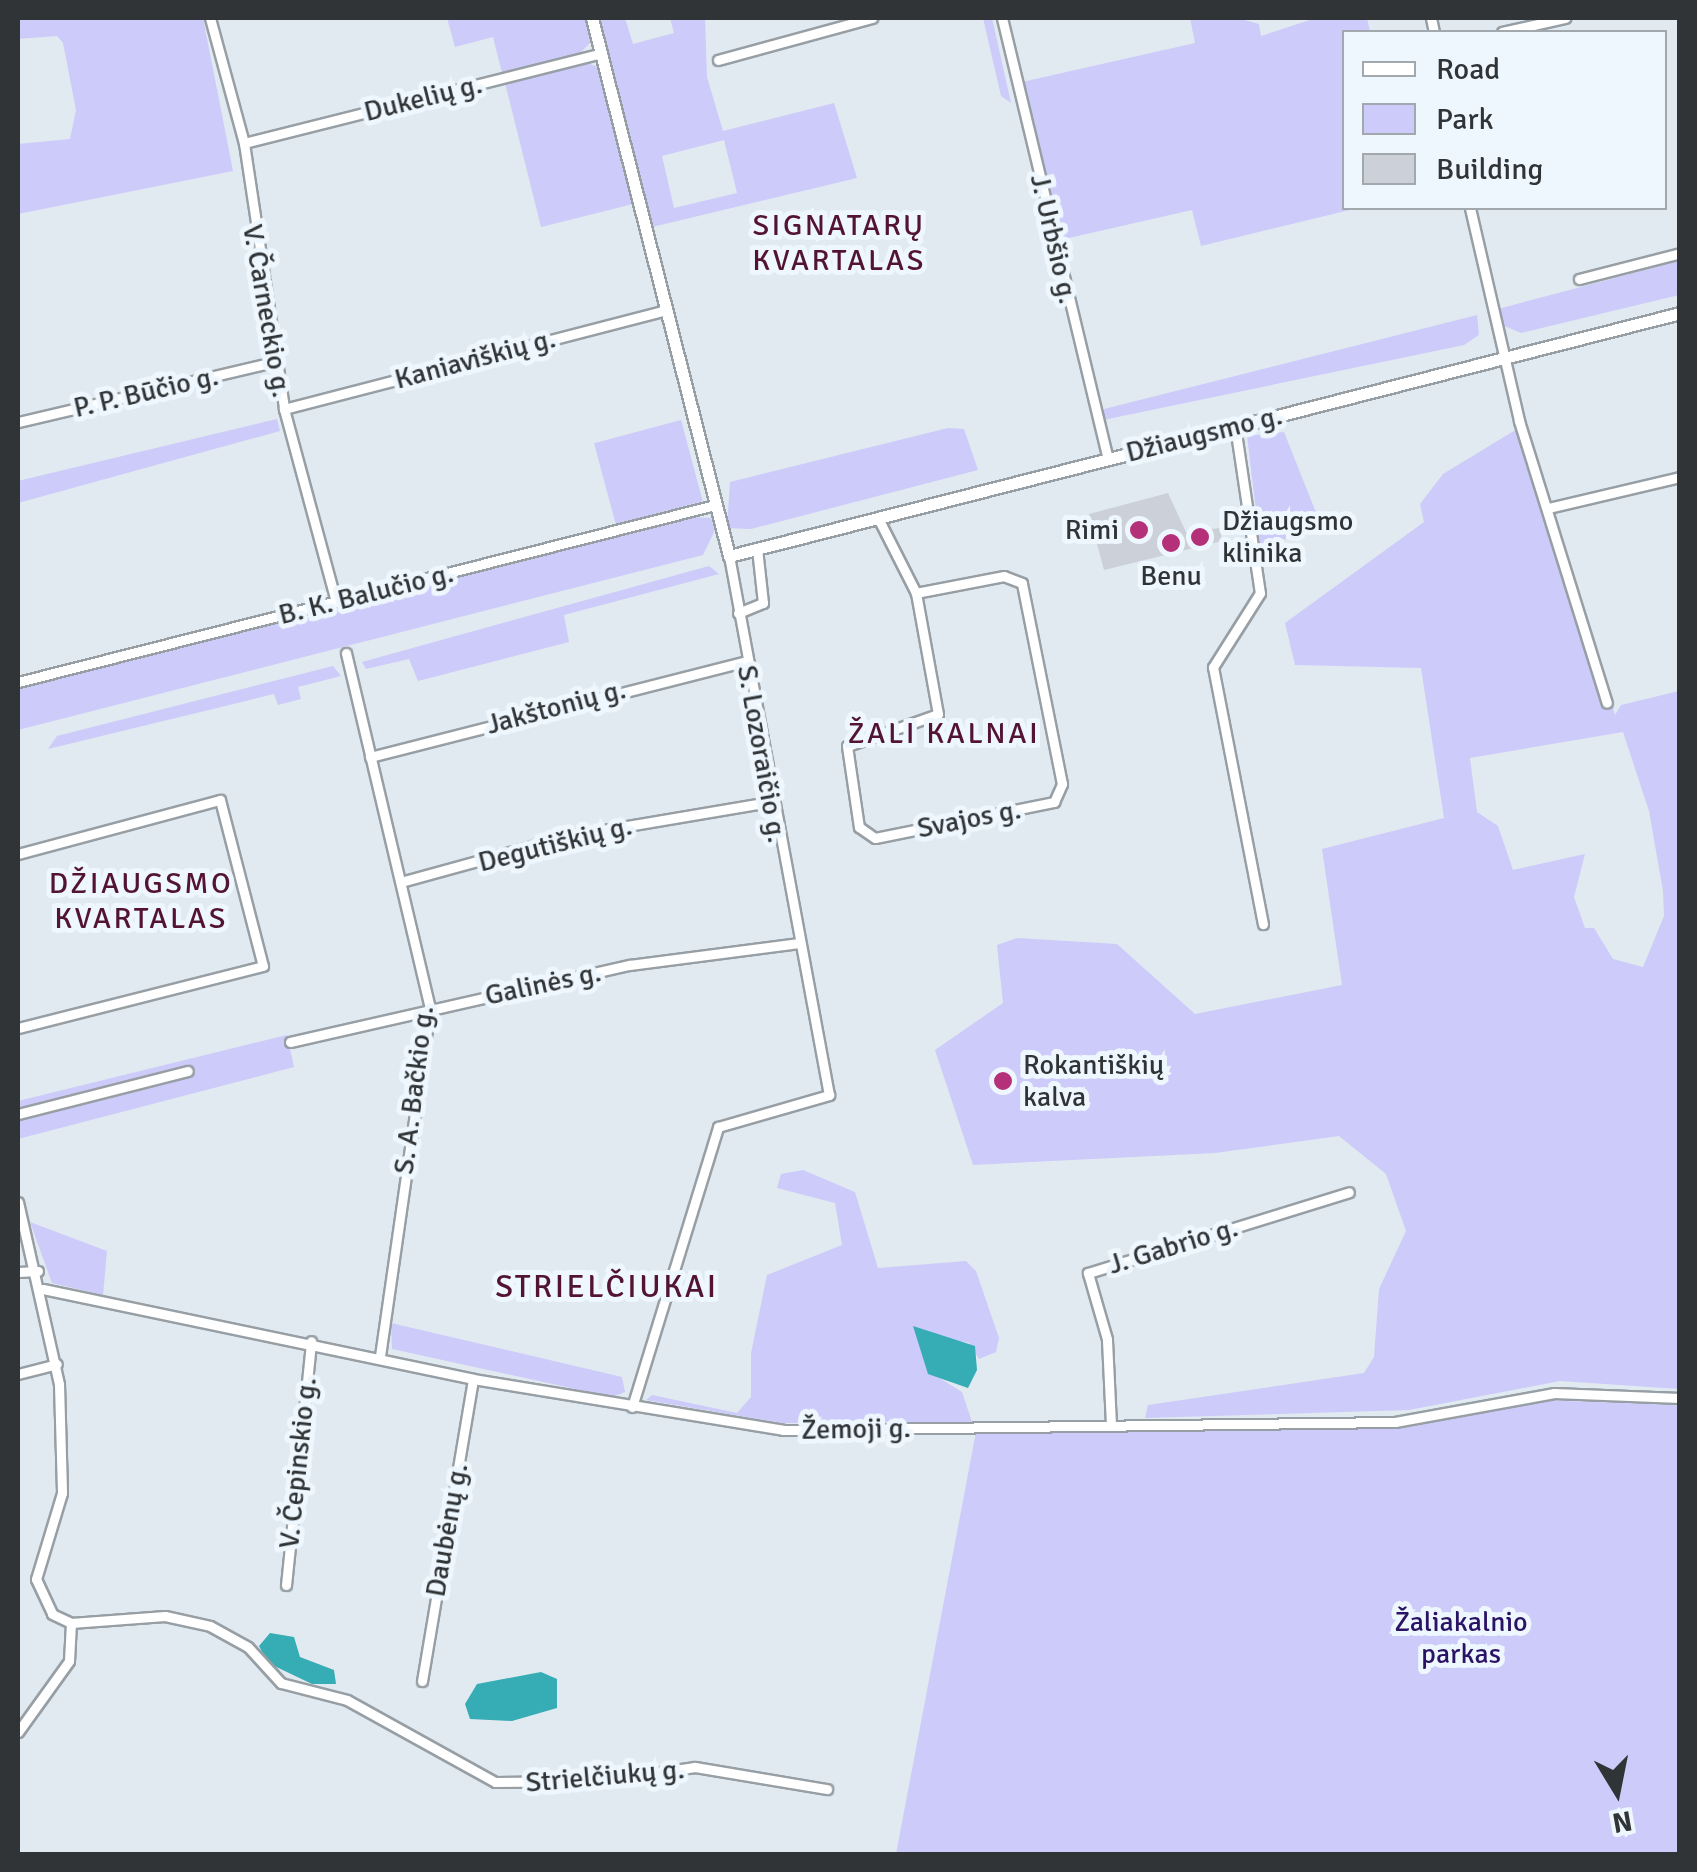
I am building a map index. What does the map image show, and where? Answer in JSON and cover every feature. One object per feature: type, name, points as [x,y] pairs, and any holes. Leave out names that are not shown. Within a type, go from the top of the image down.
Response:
[{"type":"street","name":"V. Čarneckio g.","points":[[210,18],[244,143],[284,409],[336,602]]},
{"type":"street","name":"S. Lozoraičio g.","points":[[592,18],[729,556],[744,662],[829,1095],[718,1127],[632,1407]]},
{"type":"street","points":[[718,60],[872,18]]},
{"type":"street","name":"J. Urbšio g.","points":[[1002,18],[1108,459]]},
{"type":"street","points":[[1511,30],[1566,18]]},
{"type":"street","name":"Dukelių g.","points":[[244,143],[602,53]]},
{"type":"street","points":[[1470,210],[1504,358],[1607,703]]},
{"type":"street","points":[[1579,279],[1680,253]]},
{"type":"street","name":"Kaniaviškių g.","points":[[284,409],[666,310]]},
{"type":"street","name":"Džiaugsmo g.","points":[[729,556],[1680,313]]},
{"type":"street","name":"P. P. Būčio g.","points":[[18,422],[274,362]]},
{"type":"street","points":[[1236,426],[1260,593],[1213,667],[1262,924]]},
{"type":"street","points":[[1548,508],[1680,477]]},
{"type":"street","name":"B. K. Balučio g.","points":[[18,682],[715,505]]},
{"type":"street","name":"Svajos g.","points":[[878,518],[916,593],[938,714],[846,746],[859,826],[874,838],[1054,802],[1062,784],[1022,583],[1004,576],[916,593]]},
{"type":"street","points":[[738,613],[763,603],[757,549]]},
{"type":"street","name":"S. A. Bačkio g.","points":[[346,653],[430,1009],[380,1354]]},
{"type":"street","name":"Jakštonių g.","points":[[370,757],[744,662]]},
{"type":"street","points":[[18,854],[220,800],[263,966],[18,1028]]},
{"type":"street","name":"Degutiškių g.","points":[[402,882],[568,836],[770,802]]},
{"type":"street","name":"Galinės g.","points":[[290,1042],[630,965],[799,943]]},
{"type":"street","points":[[18,1114],[188,1071]]},
{"type":"street","name":"J. Gabrio g.","points":[[1111,1425],[1107,1339],[1088,1273],[1348,1192]]},
{"type":"street","points":[[18,1202],[43,1290],[57,1364],[62,1494],[36,1579],[44,1606],[72,1623],[70,1660],[18,1732]]},
{"type":"street","points":[[18,1272],[38,1271]]},
{"type":"street","name":"Žemoji g.","points":[[43,1290],[380,1354],[473,1379],[784,1430],[1395,1422],[1554,1392],[1680,1398]]},
{"type":"street","name":"V. Čepinskio g.","points":[[286,1586],[311,1340]]},
{"type":"street","points":[[18,1374],[57,1364]]},
{"type":"street","name":"Daubėnų g.","points":[[422,1681],[473,1379]]},
{"type":"street","name":"Strielčiukų g.","points":[[72,1623],[165,1616],[210,1626],[248,1647],[282,1683],[347,1700],[495,1782],[598,1781],[695,1767],[827,1789]]},
{"type":"green space","points":[[18,18],[203,18],[233,171],[18,214],[18,144],[70,139],[76,110],[63,43],[57,36],[18,39]]},
{"type":"green space","points":[[447,18],[587,18],[593,40],[580,53],[502,73],[493,37],[455,47]]},
{"type":"green space","points":[[596,18],[625,18],[633,44],[674,33],[670,18],[705,18],[707,77],[723,131],[834,103],[857,178],[652,227]],"holes":[[[724,140],[737,193],[674,208],[662,156]]]},
{"type":"green space","points":[[983,18],[992,18],[1011,103],[1001,96]]},
{"type":"green space","points":[[1190,18],[1237,18],[1259,24],[1261,36],[1316,18],[1367,18],[1370,30],[1342,30],[1342,210],[1350,210],[1201,246],[1192,210],[1060,240],[1022,82],[1195,43]]},
{"type":"green space","points":[[585,62],[600,68],[633,204],[541,227],[505,83]]},
{"type":"green space","points":[[1679,261],[1679,295],[1521,333],[1502,325],[1498,309]]},
{"type":"green space","points":[[1477,315],[1479,335],[1464,345],[1103,420],[1104,409]]},
{"type":"green space","points":[[277,419],[280,431],[18,503],[18,481]]},
{"type":"green space","points":[[681,420],[703,501],[616,524],[594,443]]},
{"type":"green space","points":[[948,428],[964,429],[978,470],[751,529],[727,528],[730,482]]},
{"type":"green space","points":[[1517,429],[1573,616],[1584,615],[1615,715],[1621,705],[1679,691],[1679,1389],[1560,1381],[1409,1410],[1145,1418],[1148,1405],[1364,1373],[1374,1357],[1379,1289],[1406,1231],[1386,1174],[1339,1136],[1215,1153],[973,1165],[935,1050],[1003,1003],[997,945],[1017,938],[1117,944],[1195,1014],[1342,985],[1322,849],[1444,818],[1421,668],[1295,665],[1285,623],[1424,522],[1420,504],[1443,474]],"holes":[[[1623,732],[1649,811],[1664,916],[1643,967],[1613,959],[1594,928],[1585,928],[1574,897],[1585,854],[1513,870],[1498,826],[1477,812],[1470,758]]]},
{"type":"green space","points":[[1284,432],[1319,520],[1303,536],[1260,544],[1247,436]]},
{"type":"green space","points":[[692,517],[711,518],[715,530],[703,555],[18,730],[18,689]]},
{"type":"green space","points":[[709,566],[719,574],[564,615],[569,642],[418,681],[409,659],[366,669],[362,662]]},
{"type":"green space","points":[[333,666],[341,676],[298,687],[301,699],[278,705],[274,694],[48,749],[57,736]]},
{"type":"green space","points":[[287,1035],[294,1067],[18,1139],[18,1101]]},
{"type":"green space","points":[[803,1170],[855,1192],[878,1268],[966,1261],[976,1271],[999,1338],[996,1352],[979,1359],[969,1343],[923,1334],[941,1379],[962,1392],[972,1422],[782,1423],[646,1400],[652,1395],[737,1413],[751,1397],[751,1353],[767,1275],[842,1245],[835,1203],[777,1188],[781,1174]]},
{"type":"green space","points":[[30,1222],[107,1251],[103,1295],[52,1283]]},
{"type":"green space","points":[[391,1323],[622,1377],[625,1392],[612,1397],[392,1349]]},
{"type":"green space","name":"Žaliakalnio parkas","points":[[1539,1400],[1679,1405],[1679,1854],[896,1854],[976,1432],[1410,1427]]},
{"type":"shaded area","points":[[913,1326],[975,1346],[977,1370],[968,1388],[928,1374]]},
{"type":"shaded area","points":[[270,1633],[294,1637],[300,1657],[334,1670],[336,1684],[312,1684],[268,1663],[259,1646]]},
{"type":"shaded area","points":[[541,1672],[557,1679],[557,1708],[512,1721],[470,1719],[465,1704],[477,1684]]},
{"type":"building","name":"Rimi","points":[[1168,493],[1186,532],[1220,528],[1222,541],[1104,570],[1089,514]]},
{"type":"place","name":"Rimi","points":[[1139,530]]},
{"type":"place","name":"Džiaugsmo klinika","points":[[1200,537]]},
{"type":"place","name":"Benu","points":[[1171,543]]},
{"type":"place","name":"Rokantiškių kalva","points":[[1003,1081]]},
{"type":"district","name":"SIGNATARŲ KVARTALAS","points":[[839,243]]},
{"type":"district","name":"ŽALI KALNAI","points":[[944,734]]},
{"type":"district","name":"DŽIAUGSMO KVARTALAS","points":[[141,901]]},
{"type":"district","name":"STRIELČIUKAI","points":[[607,1287]]}]
